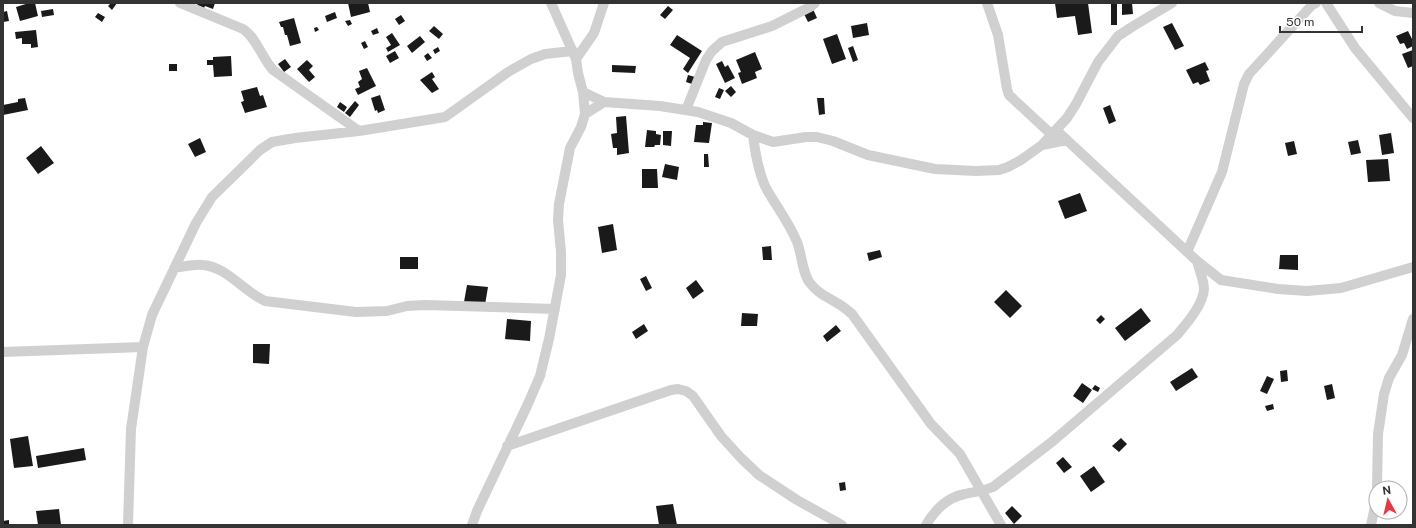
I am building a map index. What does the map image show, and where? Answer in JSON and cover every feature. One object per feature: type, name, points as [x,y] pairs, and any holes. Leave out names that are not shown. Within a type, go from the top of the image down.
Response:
[{"type":"street","points":[[180,3],[250,33],[273,70],[359,131]]},
{"type":"street","points":[[472,525],[477,511],[540,376],[550,340],[561,276],[561,252],[558,220],[559,204],[570,148],[581,126],[584,114],[584,92],[574,55],[551,3]]},
{"type":"street","points":[[128,525],[131,429],[143,347],[152,315],[196,223],[212,197],[260,150],[272,142],[359,131],[445,117],[508,72],[531,59],[545,54],[574,55],[594,33],[604,3]]},
{"type":"street","points":[[686,110],[706,60],[712,51],[722,42],[772,26],[816,3]]},
{"type":"street","points":[[987,3],[998,35],[1009,95],[1051,134]]},
{"type":"street","points":[[584,92],[604,102],[660,106],[698,112],[719,118],[753,135],[773,142],[806,137],[817,137],[833,141],[868,155],[935,169],[976,171],[1000,170],[1021,160],[1042,145],[1070,113],[1098,62],[1118,36],[1172,3]]},
{"type":"street","points":[[1326,3],[1355,48],[1413,118]]},
{"type":"street","points":[[1379,3],[1395,11],[1413,13]]},
{"type":"street","points":[[1187,252],[1222,172],[1244,84],[1249,74],[1313,4]]},
{"type":"street","points":[[584,114],[604,102]]},
{"type":"street","points":[[1051,134],[1056,130],[1187,252],[1221,280],[1278,289],[1321,291],[1358,284],[1413,267]]},
{"type":"street","points":[[753,135],[756,158],[761,174],[797,243],[808,281],[827,298],[838,303],[852,314],[931,424],[960,454],[1001,525]]},
{"type":"street","points":[[1042,145],[1067,140]]},
{"type":"street","points":[[926,525],[940,506],[952,498],[964,494],[981,492],[993,487],[1053,441],[1177,335],[1188,323],[1196,310],[1204,288],[1198,261]]},
{"type":"street","points":[[174,268],[202,265],[213,267],[221,271],[255,296],[265,300],[356,312],[387,311],[407,306],[425,305],[555,310]]},
{"type":"street","points":[[1204,288],[1221,280]]},
{"type":"street","points":[[1377,480],[1378,434],[1384,394],[1389,378],[1404,350],[1413,319]]},
{"type":"street","points":[[3,352],[143,347]]},
{"type":"street","points":[[507,446],[671,390],[678,389],[686,391],[693,396],[721,436],[759,475],[797,500],[842,525]]},
{"type":"building","points":[[29,3],[35,3],[38,16],[20,21],[16,7]]},
{"type":"building","points":[[111,3],[117,3],[112,10],[108,6]]},
{"type":"building","points":[[198,3],[215,3],[213,9],[205,6],[204,8],[197,5]]},
{"type":"building","points":[[348,3],[368,3],[370,12],[351,17]]},
{"type":"building","points":[[1055,3],[1088,3],[1092,33],[1078,35],[1075,16],[1057,18]]},
{"type":"building","points":[[1111,3],[1117,3],[1117,25],[1111,25]]},
{"type":"building","points":[[1122,3],[1132,3],[1133,14],[1122,15]]},
{"type":"building","points":[[668,6],[673,10],[665,19],[660,15]]},
{"type":"building","points":[[53,9],[54,15],[42,17],[41,11]]},
{"type":"building","points":[[813,9],[817,18],[808,22],[804,14]]},
{"type":"building","points":[[7,11],[9,21],[3,22],[3,12]]},
{"type":"building","points":[[335,12],[337,18],[327,22],[325,16]]},
{"type":"building","points":[[98,13],[105,17],[102,22],[95,17]]},
{"type":"building","points":[[401,15],[405,21],[399,25],[395,19]]},
{"type":"building","points":[[294,18],[301,43],[290,46],[287,35],[285,35],[283,27],[281,27],[279,22]]},
{"type":"building","points":[[350,20],[352,24],[348,26],[345,21]]},
{"type":"building","points":[[867,23],[869,35],[853,38],[851,26]]},
{"type":"building","points":[[1172,23],[1184,46],[1175,50],[1163,27]]},
{"type":"building","points":[[434,26],[443,34],[439,39],[429,31]]},
{"type":"building","points":[[317,27],[319,30],[315,32],[314,28]]},
{"type":"building","points":[[377,28],[379,33],[373,35],[371,31]]},
{"type":"building","points":[[36,30],[38,47],[31,48],[31,44],[22,44],[22,38],[16,39],[15,32]]},
{"type":"building","points":[[1408,31],[1413,41],[1413,46],[1407,49],[1404,43],[1400,44],[1396,36]]},
{"type":"building","points":[[392,33],[400,45],[388,52],[386,48],[391,45],[386,37]]},
{"type":"building","points":[[837,34],[846,59],[832,64],[823,39]]},
{"type":"building","points":[[677,35],[702,51],[688,73],[683,69],[690,58],[670,45]]},
{"type":"building","points":[[420,36],[425,42],[412,53],[407,46]]},
{"type":"building","points":[[365,41],[368,47],[364,49],[361,43]]},
{"type":"building","points":[[853,46],[858,60],[853,62],[848,48]]},
{"type":"building","points":[[438,47],[440,51],[435,54],[433,50]]},
{"type":"building","points":[[1413,50],[1413,66],[1408,68],[1402,54]]},
{"type":"building","points":[[395,51],[399,58],[390,63],[386,56]]},
{"type":"building","points":[[755,52],[762,69],[755,72],[757,78],[742,84],[738,73],[741,72],[736,60]]},
{"type":"building","points":[[428,53],[432,58],[427,61],[424,56]]},
{"type":"building","points":[[231,56],[232,76],[214,77],[213,65],[207,65],[207,60],[213,60],[213,57]]},
{"type":"building","points":[[285,59],[291,67],[284,72],[278,64]]},
{"type":"building","points":[[307,60],[313,66],[309,70],[315,77],[309,82],[297,69]]},
{"type":"building","points":[[722,61],[725,67],[728,65],[735,78],[725,83],[716,64]]},
{"type":"building","points":[[1205,62],[1209,70],[1206,71],[1210,81],[1200,85],[1198,82],[1193,84],[1186,70]]},
{"type":"building","points":[[169,64],[177,64],[177,71],[169,71]]},
{"type":"building","points":[[612,65],[636,66],[635,73],[612,72]]},
{"type":"building","points":[[367,68],[376,86],[358,95],[355,89],[360,87],[358,82],[362,79],[359,71]]},
{"type":"building","points":[[432,72],[435,77],[432,79],[439,89],[432,93],[420,80]]},
{"type":"building","points":[[688,75],[695,77],[692,84],[686,82]]},
{"type":"building","points":[[731,86],[736,92],[731,97],[725,91]]},
{"type":"building","points":[[257,87],[260,96],[263,95],[267,107],[245,113],[241,102],[244,101],[241,91]]},
{"type":"building","points":[[719,88],[724,90],[720,99],[715,97]]},
{"type":"building","points":[[380,95],[385,110],[378,113],[377,110],[375,111],[371,98]]},
{"type":"building","points":[[25,98],[28,110],[3,115],[3,105],[18,102],[18,99]]},
{"type":"building","points":[[817,98],[824,98],[825,114],[819,115]]},
{"type":"building","points":[[355,101],[359,105],[350,117],[345,113]]},
{"type":"building","points":[[340,102],[347,107],[344,112],[337,107]]},
{"type":"building","points":[[1110,105],[1116,121],[1109,124],[1103,108]]},
{"type":"building","points":[[626,116],[629,153],[617,155],[617,148],[613,148],[611,134],[617,133],[616,117]]},
{"type":"building","points":[[703,122],[712,123],[709,143],[694,142],[696,125],[703,125]]},
{"type":"building","points":[[647,130],[656,131],[656,134],[661,135],[660,145],[645,147]]},
{"type":"building","points":[[663,131],[672,131],[671,146],[663,145]]},
{"type":"building","points":[[1391,133],[1394,153],[1382,155],[1379,135]]},
{"type":"building","points":[[200,138],[206,152],[195,157],[188,144]]},
{"type":"building","points":[[1358,140],[1361,153],[1351,155],[1348,142]]},
{"type":"building","points":[[1294,141],[1297,154],[1288,156],[1285,143]]},
{"type":"building","points":[[41,146],[54,163],[38,174],[26,158]]},
{"type":"building","points":[[704,154],[708,154],[709,167],[704,167]]},
{"type":"building","points":[[1388,159],[1390,181],[1368,182],[1366,160]]},
{"type":"building","points":[[665,164],[679,167],[677,180],[662,177]]},
{"type":"building","points":[[642,169],[657,169],[658,188],[642,188]]},
{"type":"building","points":[[1080,193],[1087,211],[1065,219],[1058,201]]},
{"type":"building","points":[[613,224],[617,250],[602,253],[598,227]]},
{"type":"building","points":[[771,246],[772,260],[763,260],[762,247]]},
{"type":"building","points":[[880,250],[882,257],[869,261],[867,253]]},
{"type":"building","points":[[1280,255],[1298,255],[1298,270],[1279,269]]},
{"type":"building","points":[[400,257],[418,257],[418,269],[400,269]]},
{"type":"building","points":[[646,276],[652,288],[646,291],[640,279]]},
{"type":"building","points":[[696,280],[704,291],[693,299],[686,288]]},
{"type":"building","points":[[467,285],[488,287],[485,305],[464,302]]},
{"type":"building","points":[[1006,290],[1022,306],[1010,318],[994,302]]},
{"type":"building","points":[[1141,308],[1151,321],[1125,341],[1115,328]]},
{"type":"building","points":[[742,313],[758,314],[757,326],[741,326]]},
{"type":"building","points":[[1101,315],[1105,319],[1100,324],[1096,320]]},
{"type":"building","points":[[507,319],[531,321],[530,341],[505,339]]},
{"type":"building","points":[[644,324],[648,331],[636,339],[632,332]]},
{"type":"building","points":[[836,325],[841,331],[827,342],[823,336]]},
{"type":"building","points":[[253,344],[270,344],[269,364],[253,363]]},
{"type":"building","points":[[1192,368],[1198,377],[1176,391],[1170,382]]},
{"type":"building","points":[[1287,370],[1288,381],[1281,382],[1280,371]]},
{"type":"building","points":[[1267,376],[1274,379],[1267,394],[1260,391]]},
{"type":"building","points":[[1082,383],[1092,390],[1083,403],[1073,396]]},
{"type":"building","points":[[1332,384],[1335,398],[1327,400],[1324,386]]},
{"type":"building","points":[[1095,385],[1100,388],[1098,392],[1092,389]]},
{"type":"building","points":[[1273,404],[1274,409],[1267,411],[1265,406]]},
{"type":"building","points":[[28,436],[33,466],[14,468],[10,439]]},
{"type":"building","points":[[1121,438],[1127,444],[1119,452],[1112,446]]},
{"type":"building","points":[[84,448],[86,460],[38,468],[36,456]]},
{"type":"building","points":[[1063,457],[1072,467],[1064,473],[1056,463]]},
{"type":"building","points":[[1094,466],[1105,482],[1091,492],[1080,476]]},
{"type":"building","points":[[845,482],[846,490],[840,491],[839,483]]},
{"type":"building","points":[[673,504],[677,525],[659,525],[656,506]]},
{"type":"building","points":[[1012,506],[1022,516],[1014,524],[1005,513]]},
{"type":"building","points":[[59,509],[61,525],[38,525],[36,511]]},
{"type":"building","points":[[9,520],[9,525],[3,525],[3,521]]}]
